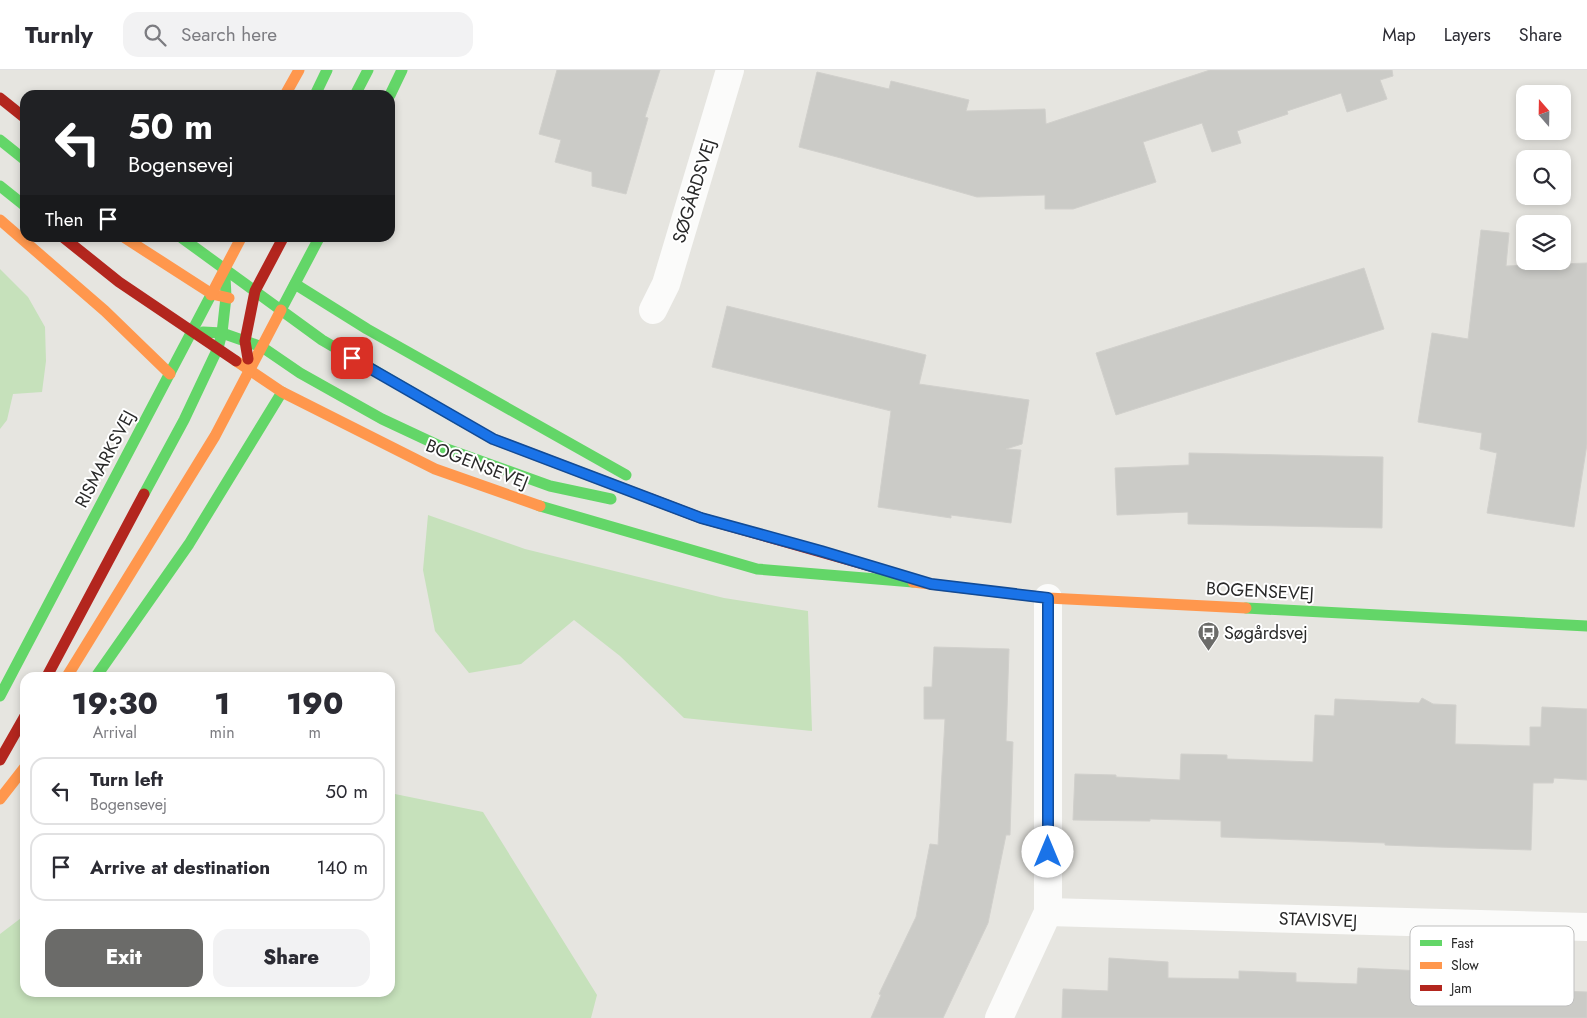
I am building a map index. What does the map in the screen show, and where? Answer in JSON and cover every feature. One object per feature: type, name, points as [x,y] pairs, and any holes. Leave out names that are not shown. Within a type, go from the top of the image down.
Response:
[{"type":"main road","points":[[288,90],[298,70]]},
{"type":"main road","points":[[317,90],[327,70]]},
{"type":"main road","points":[[358,90],[368,70]]},
{"type":"main road","points":[[392,90],[402,70]]},
{"type":"main road","points":[[0,98],[20,114]]},
{"type":"main road","points":[[0,140],[20,156]]},
{"type":"main road","points":[[0,186],[20,202]]},
{"type":"main road","points":[[0,220],[20,237]]},
{"type":"main road","points":[[25,242],[105,311],[170,374]]},
{"type":"main road","name":"BOGENSEVEJ","points":[[69,242],[119,282],[282,392],[435,469],[528,503],[757,569],[931,584],[1048,598],[1587,626]]},
{"type":"main road","points":[[130,242],[212,294],[252,305],[282,310]]},
{"type":"main road","name":"BOGENSEVEJ","points":[[188,242],[322,340],[493,439],[701,518],[931,584]]},
{"type":"main road","name":"RISMARKSVEJ","points":[[0,696],[240,242]]},
{"type":"main road","points":[[250,370],[245,341],[255,291],[281,242]]},
{"type":"main road","points":[[70,672],[215,436],[317,242]]},
{"type":"main road","points":[[49,672],[184,420],[218,348],[222,333],[226,298],[225,269]]},
{"type":"main road","points":[[295,284],[367,329],[701,518]]},
{"type":"main road","points":[[192,331],[222,333],[262,348],[300,373],[382,419],[444,448],[550,486],[701,518]]},
{"type":"main road","points":[[100,672],[189,544],[282,392]]},
{"type":"main road","points":[[0,760],[20,725]]},
{"type":"main road","points":[[0,798],[20,772]]},
{"type":"street","name":"SØGÅRDSVEJ","points":[[653,310],[666,284],[730,70]]},
{"type":"street","points":[[999,1018],[1048,912],[1048,598]]},
{"type":"street","name":"STAVISVEJ","points":[[1048,912],[1551,926]]},
{"type":"street","name":"STAVISVEJ","points":[[1574,927],[1587,927]]},
{"type":"green space","points":[[0,269],[28,297],[45,327],[46,361],[42,392],[13,394],[7,420],[0,429]]},
{"type":"green space","points":[[428,515],[525,549],[724,598],[808,611],[812,731],[684,718],[620,656],[574,620],[521,664],[469,673],[435,631],[423,570]]},
{"type":"green space","points":[[395,794],[483,812],[597,995],[591,1018],[0,1018],[0,934],[20,919],[20,997],[395,997]]},
{"type":"building","points":[[557,70],[660,70],[645,117],[648,118],[626,194],[592,186],[592,172],[555,162],[561,140],[539,134]]},
{"type":"building","points":[[1210,70],[1392,70],[1393,76],[1380,80],[1387,99],[1347,112],[1341,93],[1287,111],[1288,114],[1237,131],[1241,143],[1212,152],[1202,123],[1143,142],[1156,182],[1073,209],[1045,209],[1045,195],[977,197],[799,147],[817,72],[889,89],[891,81],[969,100],[966,111],[1045,109],[1046,124]]},
{"type":"building","points":[[1481,230],[1509,233],[1506,266],[1516,266],[1516,270],[1571,270],[1571,264],[1587,263],[1587,444],[1574,527],[1487,513],[1497,453],[1480,449],[1482,433],[1418,422],[1432,333],[1468,339]]},
{"type":"building","points":[[1364,268],[1384,329],[1116,415],[1096,353]]},
{"type":"building","points":[[727,306],[926,355],[919,384],[1029,400],[1022,444],[1006,449],[1021,450],[1011,523],[951,515],[951,518],[878,507],[891,411],[712,367]]},
{"type":"building","points":[[1189,453],[1383,457],[1382,528],[1188,524],[1188,512],[1117,515],[1115,468],[1189,465]]},
{"type":"building","points":[[934,647],[1009,649],[1006,741],[1013,742],[1010,835],[1006,835],[988,923],[943,1018],[871,1018],[881,995],[879,994],[916,917],[930,844],[938,845],[945,719],[924,719],[924,687],[932,687]]},
{"type":"building","points":[[1422,698],[1433,704],[1456,705],[1455,744],[1530,746],[1530,727],[1541,727],[1542,707],[1587,709],[1587,780],[1554,778],[1553,783],[1533,783],[1531,850],[1221,837],[1221,821],[1150,819],[1150,821],[1073,820],[1075,774],[1180,780],[1181,754],[1227,755],[1227,759],[1313,762],[1315,715],[1334,716],[1335,699],[1419,703]]},
{"type":"building","points":[[1109,958],[1168,962],[1168,978],[1239,979],[1239,971],[1296,973],[1296,982],[1357,984],[1358,968],[1410,970],[1410,1006],[1574,1006],[1574,991],[1587,992],[1587,1018],[1062,1018],[1063,989],[1108,991]]},
{"type":"traffic: fast","points":[[317,90],[327,70]]},
{"type":"traffic: fast","points":[[358,90],[368,70]]},
{"type":"traffic: fast","points":[[392,90],[402,70]]},
{"type":"traffic: fast","points":[[0,140],[20,156]]},
{"type":"traffic: fast","points":[[0,186],[20,202]]},
{"type":"traffic: fast","points":[[187,242],[322,340],[463,422]]},
{"type":"traffic: fast","points":[[281,310],[317,242]]},
{"type":"traffic: fast","points":[[144,494],[184,420],[218,348],[222,333],[226,297],[225,276]]},
{"type":"traffic: fast","points":[[295,284],[367,329],[626,475]]},
{"type":"traffic: fast","points":[[0,696],[211,295]]},
{"type":"traffic: fast","points":[[203,332],[222,333],[262,347],[300,373],[382,419],[444,448],[550,486],[611,499]]},
{"type":"traffic: fast","points":[[99,672],[189,544],[282,392]]},
{"type":"traffic: fast","points":[[540,506],[757,569],[913,582]]},
{"type":"traffic: fast","points":[[1246,608],[1587,626]]},
{"type":"traffic: slow","points":[[288,90],[299,70]]},
{"type":"traffic: slow","points":[[0,220],[20,237]]},
{"type":"traffic: slow","points":[[25,242],[105,311],[170,374]]},
{"type":"traffic: slow","points":[[131,242],[212,294],[229,298]]},
{"type":"traffic: slow","points":[[211,295],[239,242]]},
{"type":"traffic: slow","points":[[70,672],[215,436],[281,310]]},
{"type":"traffic: slow","points":[[236,361],[282,392],[435,469],[540,506]]},
{"type":"traffic: slow","points":[[463,422],[493,439],[651,499]]},
{"type":"traffic: slow","points":[[913,582],[1048,598],[1246,608]]},
{"type":"traffic: slow","points":[[0,799],[20,773]]},
{"type":"traffic: jam","points":[[0,98],[20,114]]},
{"type":"traffic: jam","points":[[69,242],[119,282],[236,361]]},
{"type":"traffic: jam","points":[[248,359],[245,341],[255,291],[281,242]]},
{"type":"traffic: jam","points":[[49,672],[144,494]]},
{"type":"traffic: jam","points":[[651,499],[701,518],[877,568]]},
{"type":"traffic: jam","points":[[0,760],[20,725]]},
{"type":"place","name":"Søgårdsvej","points":[[1208,652]]},
{"type":"route","points":[[352,358],[493,439],[701,518],[931,584],[1048,598],[1048,852]]}]
